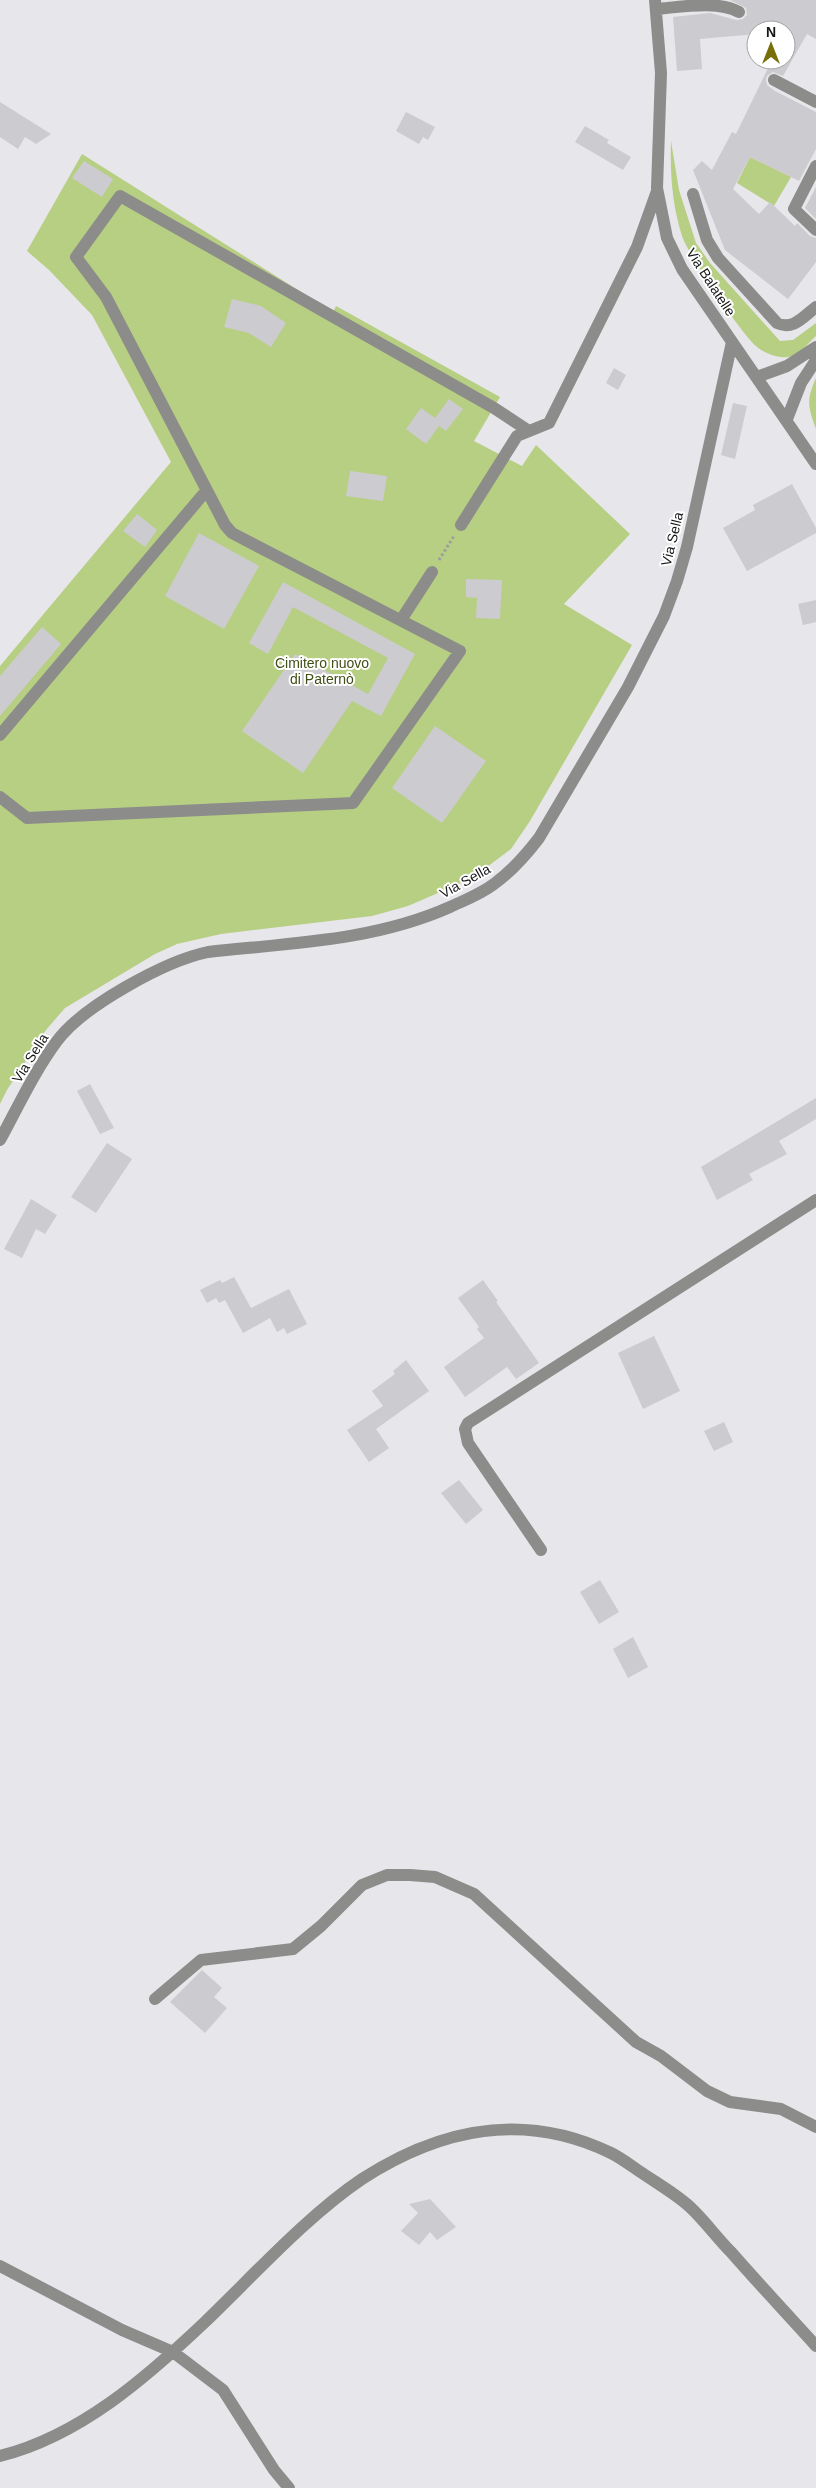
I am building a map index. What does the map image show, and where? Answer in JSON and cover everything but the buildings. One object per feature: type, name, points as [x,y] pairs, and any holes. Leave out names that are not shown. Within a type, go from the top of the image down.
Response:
[{"type":"street","points":[[655,4],[711,4],[731,6],[739,12]]},
{"type":"street","name":"Via Balatelle","points":[[655,4],[661,73],[658,188],[667,238],[682,269],[787,419],[816,464]]},
{"type":"street","points":[[774,80],[816,102]]},
{"type":"street","points":[[816,166],[794,209],[816,230]]},
{"type":"street","points":[[461,525],[517,436],[549,423],[557,410],[637,247],[658,188]]},
{"type":"street","points":[[693,194],[707,240],[718,258],[777,322],[784,326],[792,326],[816,307]]},
{"type":"street","points":[[0,797],[27,818],[352,803],[460,651],[232,533],[225,525],[106,297],[76,257],[120,196],[494,408],[529,431]]},
{"type":"street","name":"Via Sella","points":[[0,1140],[44,1060],[58,1040],[95,1008],[143,978],[186,957],[208,952],[346,937],[388,930],[418,920],[472,897],[492,885],[525,856],[539,838],[628,686],[664,616],[687,547],[732,342]]},
{"type":"street","points":[[757,377],[787,366],[816,347]]},
{"type":"street","points":[[787,419],[801,382],[816,360]]},
{"type":"street","points":[[0,735],[206,491]]},
{"type":"street","points":[[401,620],[432,572]]},
{"type":"street","points":[[541,1550],[468,1443],[465,1429],[468,1424],[816,1200]]},
{"type":"street","points":[[156,1999],[201,1960],[293,1949],[321,1926],[362,1885],[387,1876],[435,1877],[474,1894],[636,2042],[661,2056],[707,2091],[730,2102],[781,2109],[816,2127]]},
{"type":"street","points":[[0,2456],[14,2453],[68,2429],[108,2404],[174,2352],[322,2210],[362,2180],[398,2158],[445,2138],[487,2129],[533,2130],[575,2139],[612,2154],[650,2179],[689,2206],[816,2346]]},
{"type":"street","points":[[0,2266],[122,2330],[174,2352],[223,2390],[274,2470],[289,2488]]},
{"type":"path","points":[[432,572],[461,525]]},
{"type":"green space","points":[[671,141],[679,190],[696,243],[710,263],[780,341],[793,340],[816,323],[816,336],[797,354],[789,357],[776,356],[768,354],[757,347],[728,311],[704,276],[682,236],[676,212],[671,177]]},
{"type":"green space","name":"Cimitero nuovo di Paternò","points":[[82,154],[333,312],[336,306],[500,397],[474,441],[522,466],[536,445],[630,534],[564,604],[632,645],[530,821],[511,849],[487,867],[461,883],[408,906],[372,916],[221,934],[177,944],[155,954],[65,1008],[46,1030],[0,1104],[0,666],[171,462],[92,315],[49,270],[27,251]]},
{"type":"green space","points":[[750,157],[791,177],[774,206],[737,183]]},
{"type":"green space","points":[[816,378],[816,429],[811,415],[809,398]]}]
